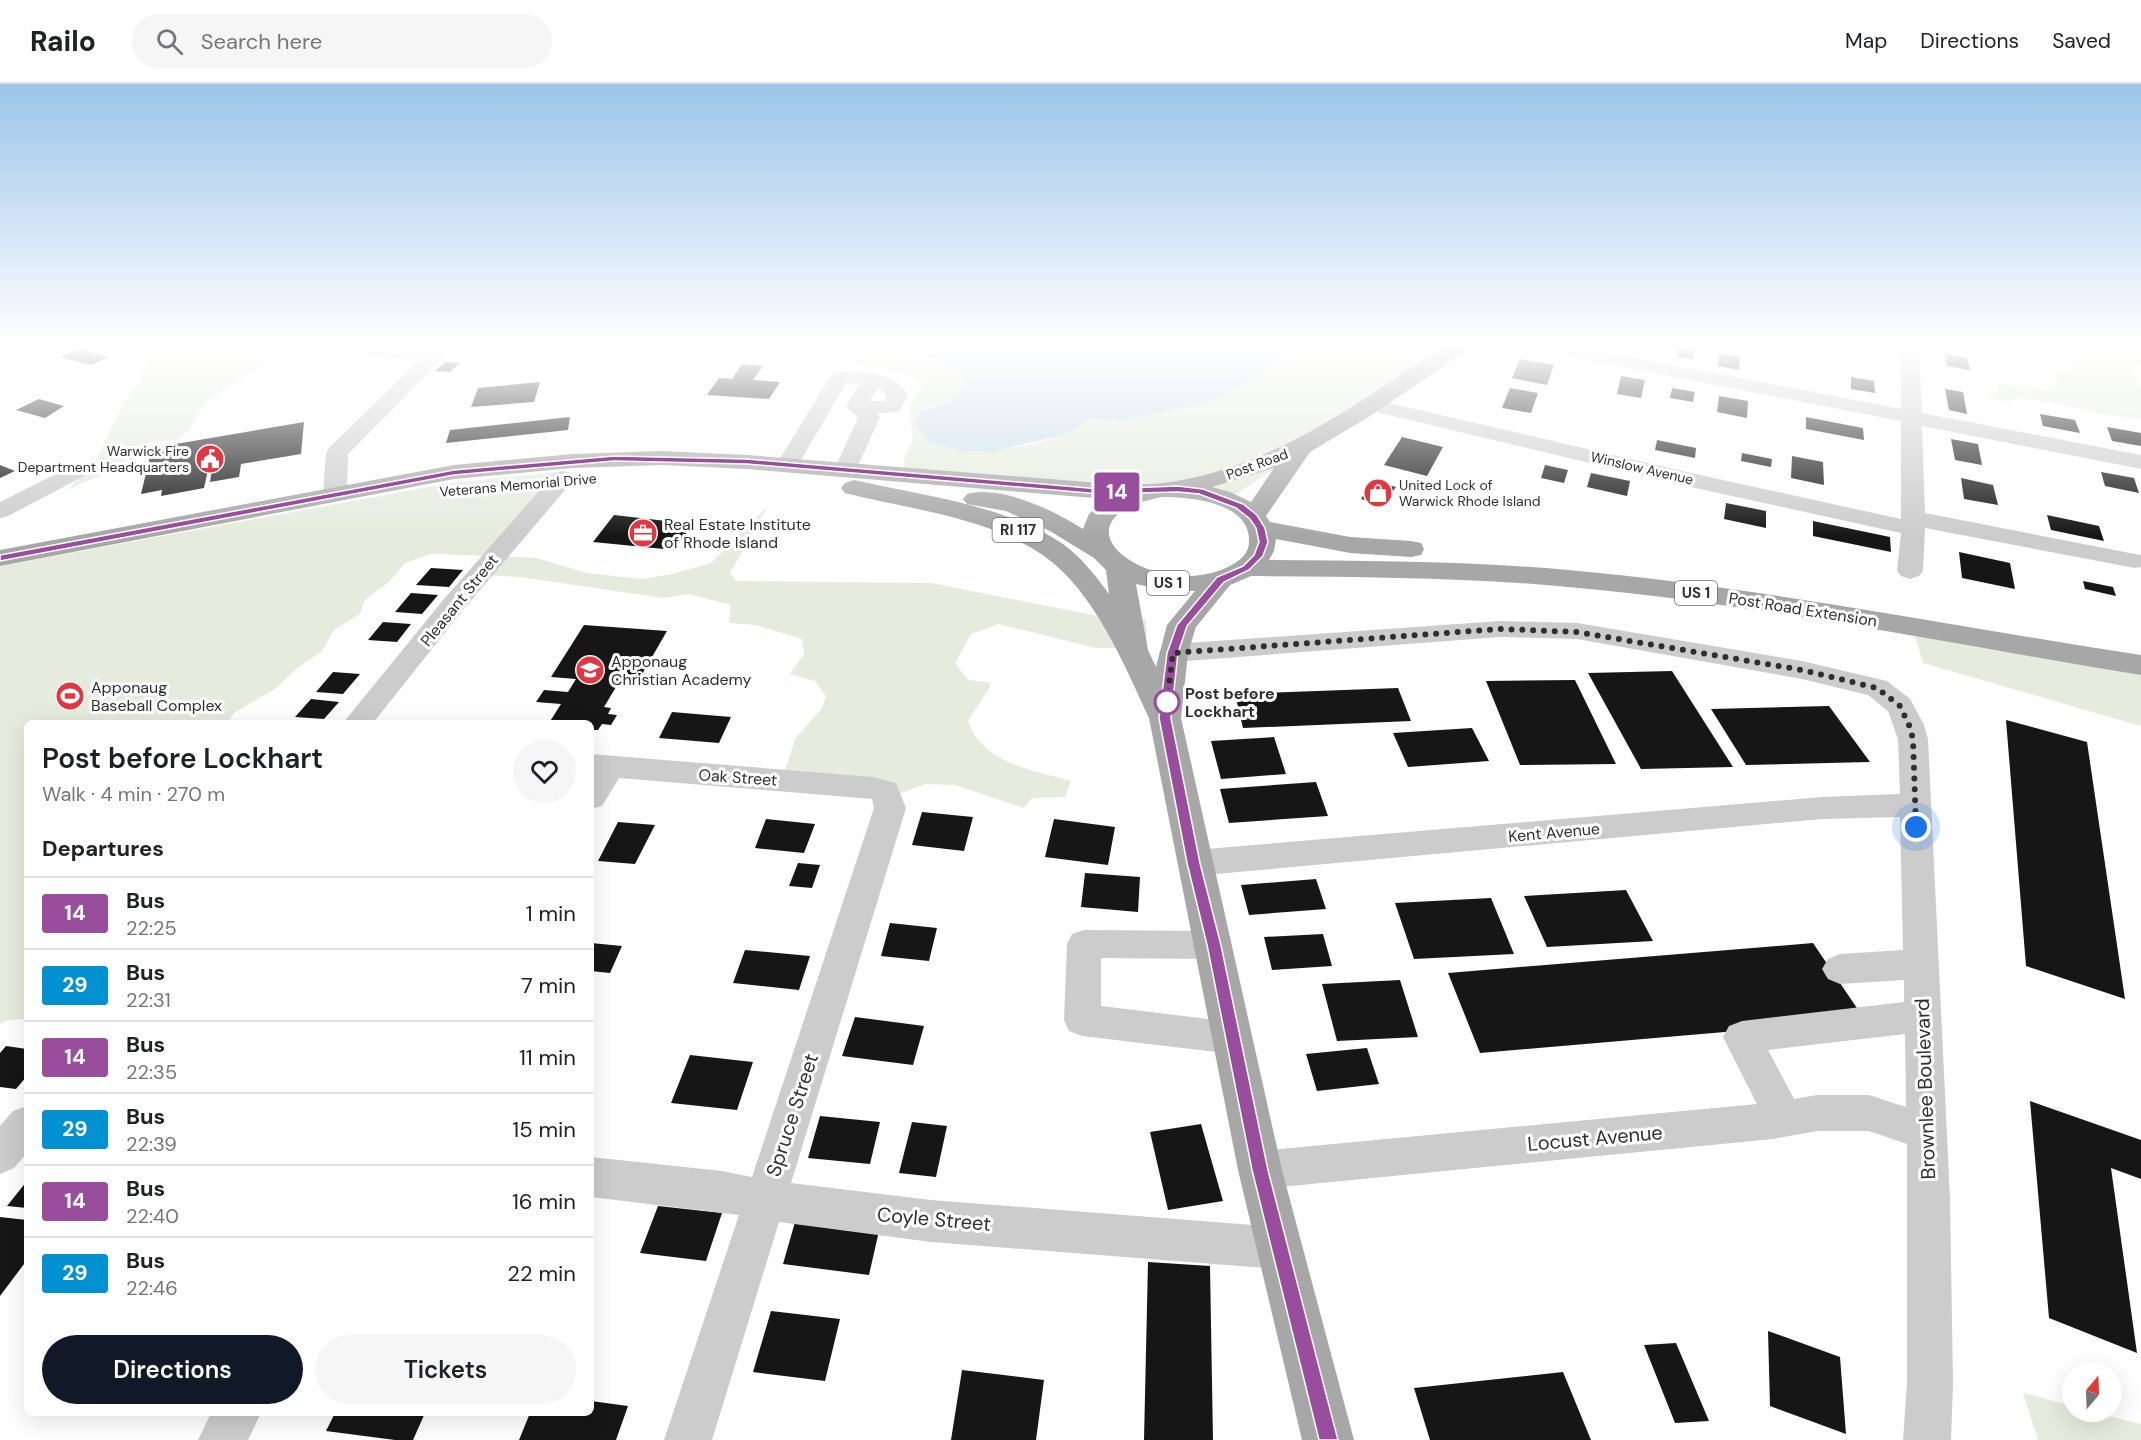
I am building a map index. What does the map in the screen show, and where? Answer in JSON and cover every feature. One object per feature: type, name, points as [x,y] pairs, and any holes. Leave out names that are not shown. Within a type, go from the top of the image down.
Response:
[{"type":"main road","name":"Post Road","points":[[1110,559],[1096,537],[1098,522],[1108,509],[1125,498],[1147,492],[1178,489],[1231,474],[1301,447],[1365,409]]},
{"type":"main road","name":"Post Road","points":[[1257,522],[1301,447]]},
{"type":"main road","name":"Veterans Memorial Drive","points":[[0,558],[454,472],[573,461],[662,458],[787,465],[849,479],[1012,504],[1059,525],[1110,559]]},
{"type":"main road","name":"Veterans Memorial Drive","points":[[0,576],[442,491],[563,478],[668,476],[770,480],[849,479],[1147,492]]},
{"type":"main road","name":"RI 117","points":[[849,479],[1011,526],[1039,541],[1075,568],[1134,650],[1165,718],[1260,1170],[1328,1440]]},
{"type":"main road","name":"Post Road","points":[[1178,489],[1200,491],[1221,497],[1240,506],[1257,522],[1263,542],[1258,556],[1233,574]]},
{"type":"main road","name":"Post Road Extension","points":[[1257,522],[1350,545],[1641,563],[2141,641]]},
{"type":"main road","name":"US 1","points":[[1110,559],[1140,577],[1167,583],[1195,584],[1233,574]]},
{"type":"main road","points":[[1110,559],[1134,650]]},
{"type":"main road","name":"Post Road Extension","points":[[1233,574],[1427,570],[1610,582],[1728,597],[2141,665]]},
{"type":"main road","name":"RI 117","points":[[1165,718],[1173,653],[1182,625],[1233,574]]},
{"type":"street","points":[[336,494],[337,453],[379,409]]},
{"type":"street","points":[[787,465],[821,409]]},
{"type":"street","points":[[818,414],[879,409]]},
{"type":"street","name":"Winslow Avenue","points":[[1392,409],[1912,523],[2135,561]]},
{"type":"street","points":[[1868,409],[2141,462]]},
{"type":"street","points":[[1910,571],[1912,409]]},
{"type":"street","points":[[849,479],[862,411]]},
{"type":"street","points":[[0,511],[80,469]]},
{"type":"street","name":"Pleasant Street","points":[[359,720],[453,605],[563,478]]},
{"type":"street","name":"Brownlee Boulevard","points":[[1173,653],[1500,629],[1577,632],[1802,670],[1877,688],[1900,706],[1913,739],[1927,1132],[1930,1383],[1927,1440]]},
{"type":"street","points":[[594,788],[601,766]]},
{"type":"street","name":"Oak Street","points":[[601,766],[845,785],[885,791]]},
{"type":"street","name":"Spruce Street","points":[[688,1440],[890,808],[885,791]]},
{"type":"street","name":"Kent Avenue","points":[[1194,863],[1822,808],[1915,805]]},
{"type":"street","points":[[1214,945],[1084,944],[1082,1020],[1233,1038]]},
{"type":"street","points":[[1840,969],[1920,964]]},
{"type":"street","points":[[1784,1119],[1742,1037],[1922,1016]]},
{"type":"street","name":"Locust Avenue","points":[[1260,1170],[1784,1119],[1817,1113],[1869,1113],[1927,1132]]},
{"type":"street","points":[[0,1155],[24,1127]]},
{"type":"street","name":"Coyle Street","points":[[594,1177],[722,1191],[765,1200],[931,1221],[1278,1248]]},
{"type":"street","points":[[222,1440],[236,1416]]},
{"type":"green space","points":[[120,409],[201,409],[189,430],[177,440],[143,443],[121,466],[67,490],[82,475],[76,477],[96,461]]},
{"type":"green space","points":[[909,409],[926,409],[964,451],[979,451],[1030,445],[1062,434],[1088,418],[1119,421],[1176,409],[1363,409],[1229,499],[903,475],[905,455],[913,441]]},
{"type":"green space","points":[[2084,409],[2141,409],[2141,419],[2101,414]]},
{"type":"green space","points":[[560,472],[499,556],[536,558],[587,573],[642,579],[672,574],[711,563],[768,506],[730,573],[736,581],[931,583],[1103,617],[1146,620],[1147,648],[1096,648],[999,624],[971,634],[955,663],[968,680],[989,682],[990,687],[968,721],[975,735],[985,747],[1011,763],[1071,781],[1065,797],[1032,798],[1024,808],[955,785],[925,784],[894,796],[783,778],[795,739],[822,708],[826,696],[815,681],[790,674],[804,654],[802,639],[756,625],[729,623],[731,605],[689,594],[663,598],[520,577],[482,575],[493,556],[430,554],[405,563],[390,581],[365,600],[360,614],[334,630],[322,651],[296,669],[275,689],[234,713],[230,720],[24,720],[24,1019],[8,1020],[0,1024],[0,566],[450,483]]},
{"type":"green space","points":[[1914,633],[2141,670],[2141,726],[1923,663]]},
{"type":"green space","points":[[2023,1393],[2062,1403],[2062,1422],[2122,1422],[2122,1419],[2141,1424],[2141,1440],[2038,1440]]},
{"type":"water","points":[[928,409],[1176,409],[1119,421],[1089,418],[1076,429],[1059,436],[992,452],[964,451],[928,442],[915,423],[920,412]]},
{"type":"building","points":[[18,409],[59,409],[45,418]]},
{"type":"building","points":[[1509,409],[1532,409],[1531,413]]},
{"type":"building","points":[[1717,409],[1748,409],[1747,418],[1717,412]]},
{"type":"building","points":[[1966,409],[1967,414],[1949,410]]},
{"type":"building","points":[[2040,414],[2075,420],[2080,433],[2043,426]]},
{"type":"building","points":[[570,417],[568,430],[446,443],[450,430]]},
{"type":"building","points":[[1806,417],[1863,428],[1864,440],[1806,429]]},
{"type":"building","name":"Warwick Fire Department Headquarters","points":[[304,422],[301,454],[241,464],[239,477],[210,482],[212,469],[208,470],[204,488],[161,496],[162,490],[141,494],[152,448]]},
{"type":"building","points":[[2107,427],[2141,433],[2141,446],[2112,441]]},
{"type":"building","points":[[1402,437],[1443,447],[1427,476],[1384,465]]},
{"type":"building","points":[[1951,439],[1978,444],[1982,465],[1955,460]]},
{"type":"building","points":[[1657,440],[1696,448],[1695,458],[1655,450]]},
{"type":"building","points":[[1742,453],[1772,459],[1771,467],[1741,461]]},
{"type":"building","points":[[1792,456],[1823,462],[1824,485],[1791,478]]},
{"type":"building","points":[[0,465],[15,471],[0,478]]},
{"type":"building","points":[[1545,465],[1568,470],[1564,483],[1541,478]]},
{"type":"building","points":[[2101,472],[2134,478],[2139,493],[2105,486]]},
{"type":"building","points":[[1591,473],[1630,481],[1627,496],[1587,487]]},
{"type":"building","points":[[1961,478],[1993,485],[1998,505],[1964,499]]},
{"type":"building","name":"United Lock of Warwick Rhode Island","points":[[1372,481],[1396,487],[1382,505],[1361,499]]},
{"type":"building","points":[[1726,503],[1766,511],[1766,528],[1724,519]]},
{"type":"building","name":"Real Estate Institute of Rhode Island","points":[[614,515],[693,524],[674,550],[593,542]]},
{"type":"building","points":[[2047,515],[2099,526],[2104,541],[2051,530]]},
{"type":"building","points":[[1813,521],[1890,537],[1891,552],[1813,536]]},
{"type":"building","points":[[1959,552],[2010,563],[2015,589],[1962,578]]},
{"type":"building","points":[[431,568],[463,570],[449,587],[416,585]]},
{"type":"building","points":[[2083,581],[2113,587],[2116,596],[2085,589]]},
{"type":"building","points":[[411,593],[438,595],[422,614],[395,612]]},
{"type":"building","points":[[383,622],[411,624],[397,642],[368,640]]},
{"type":"building","points":[[584,625],[667,631],[637,683],[619,682],[604,707],[611,708],[608,714],[617,715],[611,725],[602,724],[598,730],[594,730],[594,720],[551,720],[561,704],[536,702],[544,690],[568,692],[576,679],[551,677]]},
{"type":"building","points":[[1672,671],[1733,767],[1641,769],[1588,673]]},
{"type":"building","points":[[333,672],[360,674],[343,694],[316,692]]},
{"type":"building","points":[[1575,680],[1616,764],[1520,765],[1486,681]]},
{"type":"building","points":[[1398,688],[1411,721],[1243,728],[1235,694]]},
{"type":"building","points":[[311,699],[339,702],[324,719],[295,717]]},
{"type":"building","points":[[1829,706],[1870,762],[1746,765],[1711,709]]},
{"type":"building","points":[[672,712],[731,717],[719,743],[659,738]]},
{"type":"building","points":[[2006,720],[2087,742],[2125,999],[2026,966]]},
{"type":"building","points":[[1472,728],[1489,761],[1408,767],[1393,733]]},
{"type":"building","points":[[1274,737],[1286,774],[1221,779],[1211,741]]},
{"type":"building","points":[[1316,782],[1328,816],[1229,823],[1220,789]]},
{"type":"building","points":[[922,812],[973,817],[964,851],[912,845]]},
{"type":"building","points":[[766,819],[815,824],[804,853],[755,848]]},
{"type":"building","points":[[1054,819],[1115,827],[1108,865],[1045,857]]},
{"type":"building","points":[[618,822],[655,825],[635,864],[598,861]]},
{"type":"building","points":[[798,863],[820,865],[812,888],[789,886]]},
{"type":"building","points":[[1085,873],[1140,877],[1138,912],[1081,907]]},
{"type":"building","points":[[1316,879],[1326,909],[1249,915],[1241,885]]},
{"type":"building","points":[[1626,890],[1653,941],[1547,947],[1524,896]]},
{"type":"building","points":[[1491,898],[1514,954],[1414,959],[1395,903]]},
{"type":"building","points":[[890,923],[937,928],[929,961],[881,956]]},
{"type":"building","points":[[1323,934],[1332,966],[1272,970],[1264,937]]},
{"type":"building","points":[[594,943],[622,946],[610,973],[594,971]]},
{"type":"building","points":[[1813,943],[1865,1020],[1480,1053],[1448,973]]},
{"type":"building","points":[[745,950],[810,956],[799,990],[733,983]]},
{"type":"building","points":[[1400,980],[1418,1037],[1337,1041],[1322,984]]},
{"type":"building","points":[[855,1017],[924,1026],[913,1065],[842,1056]]},
{"type":"building","points":[[6,1046],[24,1049],[24,1080],[16,1089],[0,1087],[0,1053]]},
{"type":"building","points":[[1367,1048],[1379,1084],[1317,1091],[1306,1054]]},
{"type":"building","points":[[690,1055],[753,1062],[737,1110],[671,1103]]},
{"type":"building","points":[[2030,1101],[2141,1140],[2141,1179],[2111,1168],[2137,1353],[2049,1318]]},
{"type":"building","points":[[820,1116],[880,1122],[870,1164],[808,1158]]},
{"type":"building","points":[[912,1122],[947,1126],[936,1177],[899,1173]]},
{"type":"building","points":[[1201,1124],[1223,1201],[1168,1210],[1150,1132]]},
{"type":"building","points":[[24,1185],[24,1208],[7,1206]]},
{"type":"building","points":[[658,1206],[722,1213],[706,1261],[640,1253]]},
{"type":"building","points":[[0,1217],[24,1220],[24,1264],[0,1296]]},
{"type":"building","points":[[795,1222],[879,1231],[869,1275],[783,1264]]},
{"type":"building","points":[[1148,1262],[1210,1266],[1213,1440],[1144,1440]]},
{"type":"building","points":[[771,1311],[840,1319],[825,1381],[753,1372]]},
{"type":"building","points":[[1768,1331],[1840,1357],[1846,1434],[1770,1406]]},
{"type":"building","points":[[1676,1343],[1709,1421],[1675,1423],[1644,1345]]},
{"type":"building","points":[[962,1370],[1044,1380],[1036,1440],[951,1440]]},
{"type":"building","points":[[1563,1372],[1591,1440],[1430,1440],[1414,1388]]},
{"type":"building","points":[[594,1401],[628,1406],[616,1440],[519,1440],[529,1416],[594,1416]]},
{"type":"building","points":[[334,1416],[424,1416],[413,1440],[395,1440],[326,1431]]},
{"type":"bus line","name":"14","points":[[0,558],[454,472],[614,458],[747,462],[1100,491],[1147,492],[1178,489],[1200,491],[1240,506],[1253,517],[1261,528],[1263,542],[1258,556],[1246,568],[1220,579],[1182,625],[1173,653],[1165,718],[1260,1170],[1328,1440]]},
{"type":"place","name":"Warwick Fire Department Headquarters","points":[[210,459]]},
{"type":"place","name":"United Lock of Warwick Rhode Island","points":[[1378,493]]},
{"type":"place","name":"Real Estate Institute of Rhode Island","points":[[643,533]]},
{"type":"place","name":"Apponaug Christian Academy","points":[[590,670]]},
{"type":"place","name":"Apponaug Baseball Complex","points":[[70,696]]},
{"type":"place","name":"Post before Lockhart","points":[[1167,702]]},
{"type":"route","points":[[1167,702],[1173,653],[1500,629],[1577,632],[1683,651],[1707,653],[1802,670],[1877,688],[1900,706],[1913,739],[1916,827]]}]
